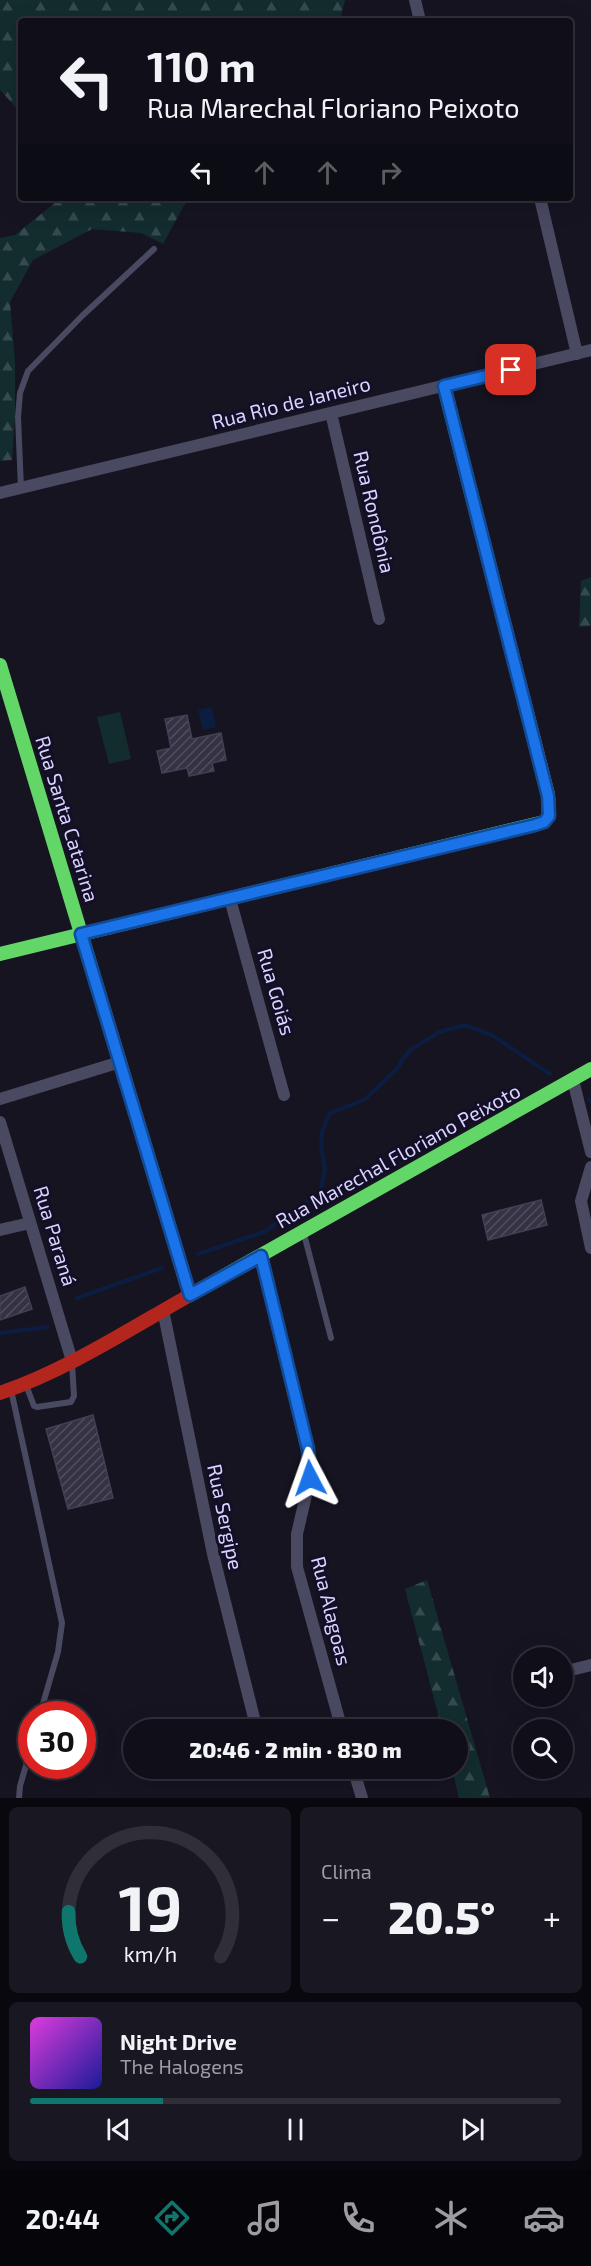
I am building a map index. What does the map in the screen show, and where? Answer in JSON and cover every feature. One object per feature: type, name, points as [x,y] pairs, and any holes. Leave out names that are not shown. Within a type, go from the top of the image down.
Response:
[{"type":"street","points":[[415,0],[419,18]]},
{"type":"street","points":[[541,201],[578,354]]},
{"type":"street","name":"Rua Rio de Janeiro","points":[[0,493],[591,350]]},
{"type":"street","points":[[0,954],[535,825],[544,822],[549,816],[548,796],[444,386]]},
{"type":"street","name":"Rua Rondônia","points":[[331,413],[379,619]]},
{"type":"street","name":"Rua Santa Catarina","points":[[0,664],[190,1295]]},
{"type":"street","name":"Rua Goiás","points":[[230,899],[284,1095]]},
{"type":"street","points":[[0,1099],[120,1062]]},
{"type":"street","name":"Rua Marechal Floriano Peixoto","points":[[5,1391],[26,1384],[72,1360],[591,1070]]},
{"type":"street","points":[[573,1080],[591,1152]]},
{"type":"street","name":"Rua Paraná","points":[[0,1122],[72,1360]]},
{"type":"street","points":[[591,1167],[580,1202],[591,1248]]},
{"type":"street","points":[[0,1230],[30,1223]]},
{"type":"street","name":"Rua Alagoas","points":[[261,1256],[310,1464],[310,1478],[297,1534],[297,1567],[339,1719]]},
{"type":"street","name":"Rua Sergipe","points":[[163,1310],[213,1554],[254,1719]]},
{"type":"street","points":[[573,1670],[591,1665]]},
{"type":"street","points":[[356,1779],[362,1798]]},
{"type":"lane","points":[[21,488],[18,417],[20,393],[28,371],[82,316],[154,249]]},
{"type":"lane","points":[[304,1232],[332,1338]]},
{"type":"lane","points":[[26,1384],[34,1406],[71,1402],[74,1396],[72,1360]]},
{"type":"lane","points":[[5,1391],[62,1623],[58,1652],[44,1701]]},
{"type":"lane","points":[[19,1798],[24,1779]]},
{"type":"green space","points":[[0,0],[345,0],[341,18],[18,18],[18,110],[0,90]]},
{"type":"green space","points":[[57,201],[186,201],[163,244],[141,233],[92,229],[33,260],[10,302],[15,361],[15,416],[12,460],[0,461],[0,238],[15,235]]},
{"type":"green space","points":[[591,577],[591,626],[579,627],[581,581]]},
{"type":"green space","points":[[120,712],[131,759],[109,764],[97,717]]},
{"type":"green space","points":[[427,1580],[467,1719],[439,1719],[405,1589]]},
{"type":"green space","points":[[468,1722],[490,1798],[459,1798],[454,1779],[468,1779]]},
{"type":"water","points":[[211,707],[216,727],[203,730],[198,710]]},
{"type":"building","points":[[187,715],[192,739],[221,733],[226,760],[212,763],[214,771],[189,776],[187,768],[162,773],[157,751],[171,748],[165,719]]},
{"type":"building","points":[[541,1200],[547,1225],[488,1240],[482,1215]]},
{"type":"building","points":[[25,1287],[32,1309],[0,1320],[0,1296]]},
{"type":"building","points":[[93,1415],[113,1498],[68,1509],[46,1429]]},
{"type":"waterway","points":[[198,1254],[264,1232],[320,1193],[325,1169],[321,1146],[322,1132],[330,1113],[364,1100],[395,1071],[409,1051],[439,1032],[465,1025],[492,1035],[550,1074]]},
{"type":"waterway","points":[[77,1298],[162,1268]]},
{"type":"waterway","points":[[0,1333],[48,1327]]},
{"type":"traffic: fast","points":[[444,386],[495,587]]},
{"type":"traffic: fast","points":[[0,665],[105,1013]]},
{"type":"traffic: fast","points":[[0,954],[544,822],[549,816],[548,795]]},
{"type":"traffic: fast","points":[[199,1290],[591,1069]]},
{"type":"traffic: slow","points":[[495,587],[548,795]]},
{"type":"traffic: slow","points":[[105,1013],[190,1295]]},
{"type":"traffic: jam","points":[[0,1393],[77,1359],[199,1290]]},
{"type":"route","points":[[310,1478],[308,1449],[261,1256],[190,1295],[81,934],[535,825],[544,822],[549,816],[548,796],[444,386],[511,370]]}]
